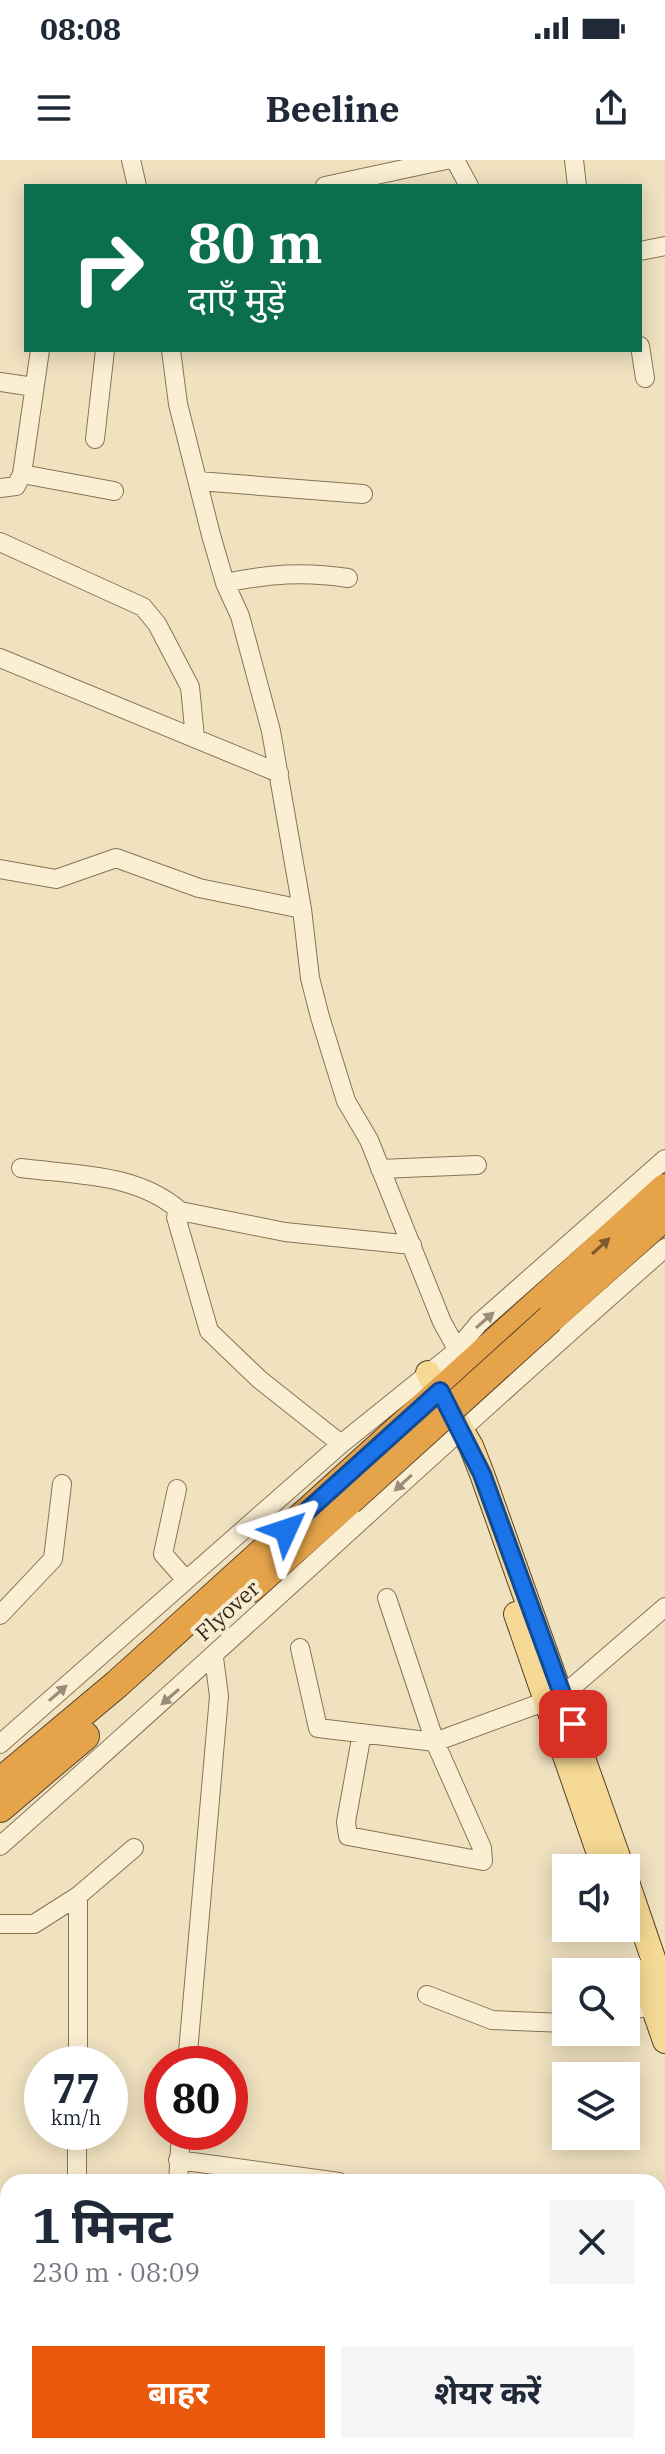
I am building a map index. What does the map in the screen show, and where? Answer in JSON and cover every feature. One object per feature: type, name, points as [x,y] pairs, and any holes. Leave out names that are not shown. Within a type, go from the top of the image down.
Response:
[{"type":"highway","points":[[0,1782],[117,1684],[434,1382],[665,1188]]},
{"type":"highway","name":"Flyover","points":[[0,1808],[315,1532],[665,1216]]},
{"type":"main road","points":[[434,1382],[482,1474],[555,1699],[600,1854]]},
{"type":"main road","points":[[555,1699],[616,1854]]},
{"type":"main road","points":[[640,1930],[659,2000],[665,2041]]},
{"type":"main road","points":[[632,1942],[659,2000]]},
{"type":"street","points":[[131,160],[137,184]]},
{"type":"street","points":[[334,184],[446,160]]},
{"type":"street","points":[[455,160],[468,184]]},
{"type":"street","points":[[574,160],[577,184]]},
{"type":"street","points":[[642,251],[665,246]]},
{"type":"street","points":[[0,488],[16,486],[22,474],[40,352]]},
{"type":"street","points":[[95,439],[105,352]]},
{"type":"street","points":[[171,352],[178,404],[225,583],[240,616],[279,773],[302,909],[310,978],[320,1017],[346,1101],[369,1140],[442,1322],[457,1349]]},
{"type":"street","points":[[641,352],[645,378]]},
{"type":"street","points":[[0,382],[34,387]]},
{"type":"street","points":[[22,474],[114,491]]},
{"type":"street","points":[[198,481],[363,494]]},
{"type":"street","points":[[0,542],[143,607],[157,624],[190,687],[195,738]]},
{"type":"street","points":[[225,583],[272,573],[310,572],[348,578]]},
{"type":"street","points":[[2,663],[279,773]]},
{"type":"street","points":[[0,869],[56,879],[116,858],[199,888],[302,909]]},
{"type":"street","points":[[0,1744],[341,1444],[434,1382],[479,1323],[665,1159]]},
{"type":"street","points":[[380,1169],[477,1165]]},
{"type":"street","points":[[21,1168],[131,1183],[161,1194],[180,1211],[285,1232],[412,1245]]},
{"type":"street","points":[[180,1211],[176,1217],[177,1227],[209,1331],[259,1379],[341,1444]]},
{"type":"street","points":[[0,1846],[214,1658],[460,1430],[665,1248]]},
{"type":"street","points":[[0,1615],[53,1559],[62,1484]]},
{"type":"street","points":[[177,1489],[163,1554],[186,1580]]},
{"type":"street","points":[[362,1733],[346,1822],[348,1836],[480,1863],[482,1848],[435,1742],[387,1598]]},
{"type":"street","points":[[300,1648],[318,1728],[435,1742],[555,1699],[665,1607]]},
{"type":"street","points":[[189,2046],[219,1696],[214,1658]]},
{"type":"street","points":[[0,1924],[34,1924],[78,1896],[134,1848]]},
{"type":"street","points":[[78,1896],[78,2046]]},
{"type":"street","points":[[427,1995],[492,2020],[552,2022]]},
{"type":"street","points":[[640,2006],[659,2000]]},
{"type":"street","points":[[77,2150],[77,2174]]},
{"type":"street","points":[[178,2174],[179,2150]]},
{"type":"street","points":[[178,2160],[257,2174]]},
{"type":"route","points":[[286,1530],[440,1391],[471,1446],[573,1724]]}]
